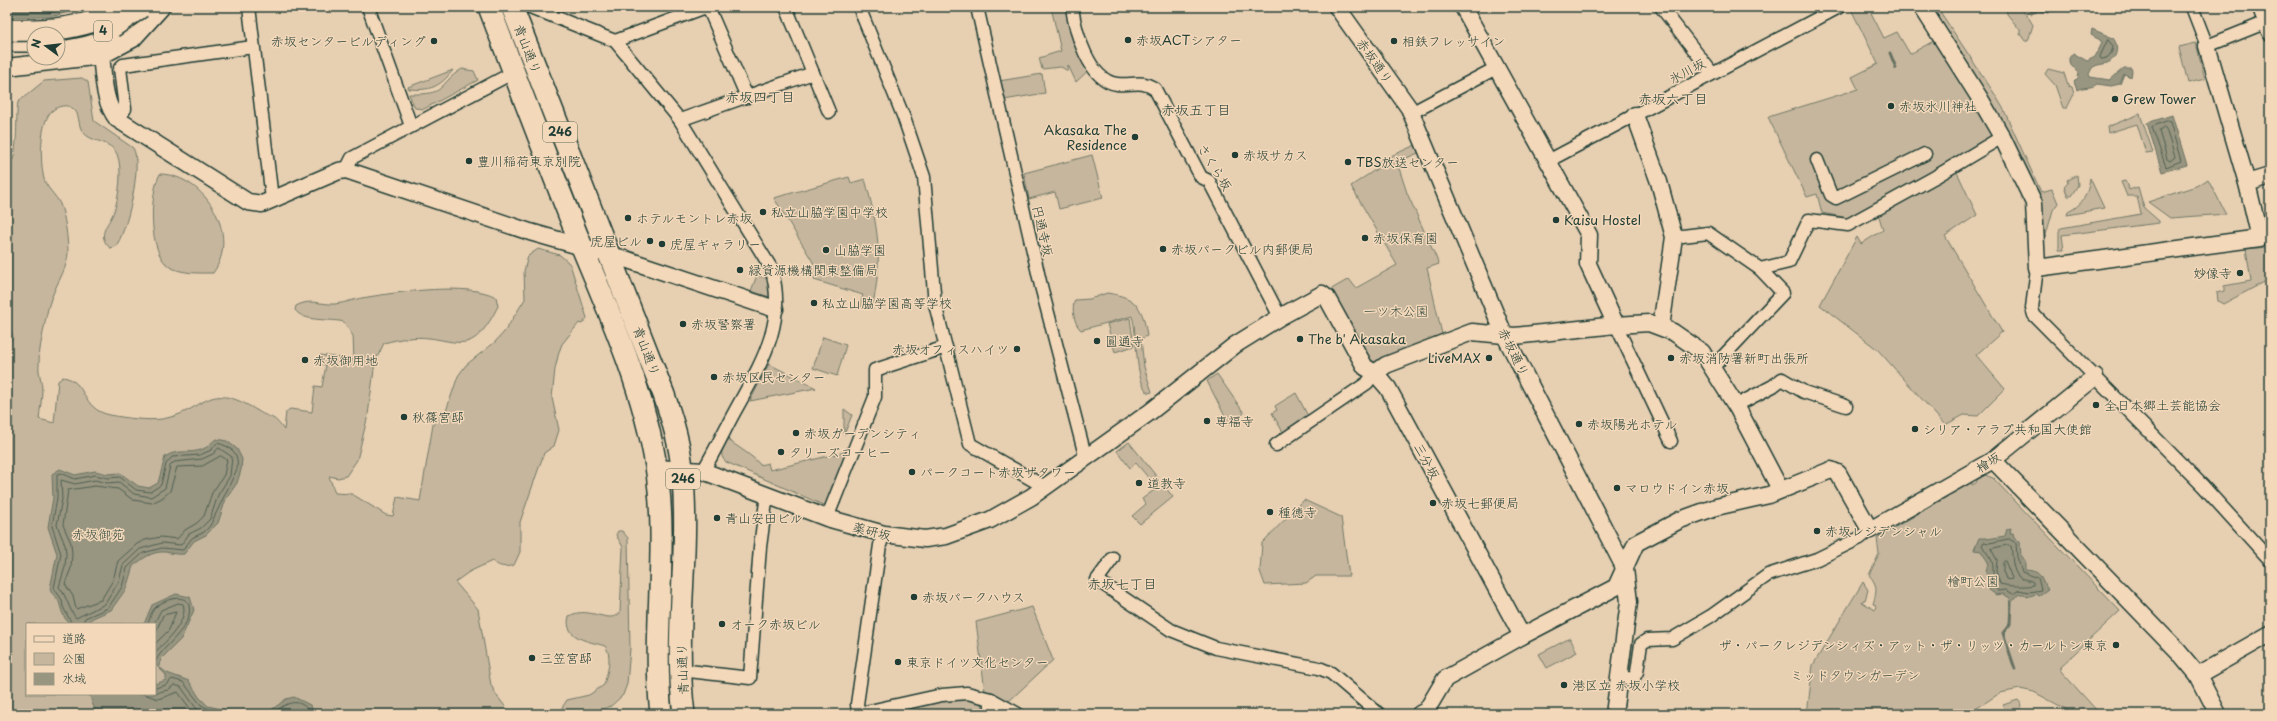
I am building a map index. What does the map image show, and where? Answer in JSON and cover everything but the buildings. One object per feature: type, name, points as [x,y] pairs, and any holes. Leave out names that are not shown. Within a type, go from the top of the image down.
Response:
[{"type":"highway","name":"4","points":[[7,30],[37,30],[70,27],[98,20],[122,7]]},
{"type":"highway","name":"4","points":[[66,39],[110,28],[143,7]]},
{"type":"highway","name":"青山通り","points":[[489,7],[639,394],[656,468],[661,527],[659,679],[661,714]]},
{"type":"highway","name":"青山通り","points":[[512,7],[664,395],[680,450],[694,470],[684,513],[680,670],[684,714]]},
{"type":"highway","points":[[7,41],[26,41]]},
{"type":"street","points":[[66,49],[86,46],[106,39],[119,30],[143,7]]},
{"type":"street","points":[[7,67],[101,56],[133,39],[162,7]]},
{"type":"street","points":[[249,7],[272,199]]},
{"type":"street","points":[[368,7],[411,126]]},
{"type":"street","points":[[530,7],[615,41],[680,120],[766,257],[774,278],[776,309],[771,339],[759,370],[694,470]]},
{"type":"street","points":[[615,41],[707,7],[748,97]]},
{"type":"street","points":[[786,7],[828,112]]},
{"type":"street","points":[[859,7],[904,118],[924,177],[935,304],[970,444],[1045,487]]},
{"type":"street","name":"円通寺坂","points":[[977,7],[1041,286],[1086,459]]},
{"type":"street","name":"さくら坂","points":[[1072,7],[1074,19],[1084,50],[1092,68],[1100,78],[1114,84],[1142,82],[1155,89],[1201,177],[1209,182],[1280,317]]},
{"type":"street","name":"赤坂通り","points":[[1337,7],[1411,113],[1504,334],[1625,569],[1629,602],[1614,714]]},
{"type":"street","points":[[1463,7],[1589,235],[1588,264],[1671,441]]},
{"type":"street","points":[[1661,7],[1712,74]]},
{"type":"street","name":"氷川坂","points":[[1548,161],[1839,7]]},
{"type":"street","points":[[1922,7],[2002,137],[2034,203],[2037,268],[2032,308],[2034,315],[2203,486],[2270,560]]},
{"type":"street","points":[[2037,268],[2259,239],[2260,237],[2247,183],[2207,46],[2192,7]]},
{"type":"street","points":[[2207,46],[2268,20],[2261,7]]},
{"type":"street","points":[[117,119],[125,109],[120,68],[123,65],[253,47]]},
{"type":"street","points":[[7,57],[26,54]]},
{"type":"street","points":[[101,56],[106,96],[110,110],[117,119],[242,199],[258,204],[339,171],[346,170],[530,232],[582,247],[776,309]]},
{"type":"street","points":[[1411,113],[1496,68]]},
{"type":"street","points":[[346,170],[352,158],[514,72]]},
{"type":"street","points":[[680,120],[813,73]]},
{"type":"street","points":[[1635,115],[1659,182],[1674,237],[1661,327]]},
{"type":"street","points":[[1760,269],[1789,262],[1809,220],[1848,225],[2002,137]]},
{"type":"street","points":[[1817,160],[1831,194],[1836,198],[1925,154]]},
{"type":"street","points":[[2247,183],[2270,176]]},
{"type":"street","points":[[1674,237],[1708,233],[1760,269],[1783,293],[1713,367]]},
{"type":"street","name":"薬研坂","points":[[656,468],[694,470],[767,494],[827,518],[884,534],[905,538],[925,539],[946,536],[996,517],[1045,487],[1150,412],[1235,345],[1280,317],[1322,294]]},
{"type":"street","name":"三分坂","points":[[1322,294],[1327,298],[1365,367],[1375,373],[1392,395],[1522,636]]},
{"type":"street","points":[[1276,445],[1367,383],[1375,373],[1386,365],[1437,344],[1472,332],[1514,336],[1616,325],[1649,324],[1673,332],[1702,352],[1713,367],[1780,489]]},
{"type":"street","points":[[827,518],[875,397],[875,370],[946,347]]},
{"type":"street","points":[[1735,406],[1773,386],[1782,378],[1804,392],[1846,406]]},
{"type":"street","name":"檜坂","points":[[1870,530],[1992,460],[2095,378]]},
{"type":"street","points":[[1992,460],[2178,651],[2198,675],[2218,714]]},
{"type":"street","points":[[1427,711],[1445,679],[1522,636],[1616,588],[1636,543],[1667,527],[1713,508],[1769,495],[1824,471],[1835,471],[1870,530],[1860,538],[1817,559],[1768,575],[1711,616],[1672,639],[1647,640],[1641,644],[1637,672],[1633,679],[1620,677]]},
{"type":"street","points":[[680,670],[750,678],[760,547],[767,494]]},
{"type":"street","points":[[884,534],[880,545],[871,602],[857,714],[942,696],[967,693],[991,699],[1018,714]]},
{"type":"street","points":[[1113,558],[1097,580],[1171,630],[1216,648],[1320,668],[1331,673],[1379,714]]},
{"type":"street","points":[[2198,675],[2270,634]]},
{"type":"street","points":[[991,699],[991,714]]},
{"type":"green space","points":[[499,7],[502,7],[579,210],[577,211]]},
{"type":"green space","points":[[1051,7],[1075,7],[1076,16],[1095,64],[1076,82],[1068,65],[1068,71],[1061,67],[1042,69],[1039,58],[1061,51]]},
{"type":"green space","name":"赤坂氷川神社","points":[[1850,7],[1868,7],[1884,38],[1897,32],[1910,54],[1937,39],[1998,136],[1855,216],[1848,218],[1822,213],[1817,194],[1807,197],[1768,117],[1858,89],[1852,77],[1878,64]]},
{"type":"green space","points":[[1928,7],[1937,7],[1994,93],[2003,108],[2041,192],[2052,189],[2058,203],[2053,210],[2044,242],[2037,198]]},
{"type":"green space","points":[[2006,7],[2021,7],[2027,15],[2033,25],[2028,41],[2025,41],[2020,34],[2020,30],[2007,14]]},
{"type":"green space","points":[[2196,43],[2205,79],[2188,83],[2179,47]]},
{"type":"green space","points":[[462,69],[474,71],[478,80],[424,109],[415,108],[409,94],[422,94],[436,91]]},
{"type":"green space","points":[[2048,69],[2064,73],[2068,86],[2072,87],[2074,94],[2067,108],[2063,108],[2055,85],[2045,74]]},
{"type":"green space","points":[[453,70],[444,80],[434,87],[409,89],[408,87]]},
{"type":"green space","points":[[1042,74],[1045,93],[1004,100],[999,81]]},
{"type":"green space","name":"赤坂御苑","points":[[82,78],[88,82],[94,121],[133,148],[136,156],[135,182],[129,214],[120,240],[115,247],[110,248],[106,243],[104,234],[114,211],[119,191],[120,167],[117,154],[110,146],[87,136],[83,132],[77,113],[70,107],[57,107],[48,115],[43,132],[41,153],[43,172],[45,183],[62,209],[66,228],[68,258],[49,304],[46,316],[39,355],[42,389],[39,419],[54,423],[58,381],[63,377],[77,384],[89,401],[100,412],[110,415],[156,420],[177,415],[216,397],[227,397],[241,402],[274,419],[284,430],[286,412],[290,409],[312,412],[315,386],[322,387],[326,365],[319,364],[320,355],[354,360],[353,336],[344,322],[305,317],[295,310],[296,306],[306,302],[335,304],[381,295],[452,289],[484,292],[496,297],[498,306],[493,316],[481,332],[471,340],[466,342],[457,342],[418,337],[395,340],[384,343],[375,362],[368,415],[357,460],[346,476],[338,478],[329,476],[335,493],[352,494],[386,515],[393,516],[397,497],[420,501],[435,413],[445,414],[458,376],[466,365],[495,342],[505,331],[525,299],[524,271],[528,256],[538,249],[560,255],[570,264],[587,318],[582,324],[579,323],[562,344],[559,352],[555,369],[552,398],[559,430],[554,446],[544,453],[520,522],[520,552],[514,565],[502,566],[497,565],[492,561],[469,572],[455,582],[478,609],[491,685],[497,696],[511,714],[7,714],[7,348],[13,337],[7,318],[7,168],[14,156],[18,102],[44,81]]},
{"type":"green space","points":[[2140,114],[2153,152],[2146,153],[2137,124],[2108,133],[2107,127]]},
{"type":"green space","name":"一ツ木公園","points":[[1420,143],[1423,151],[1397,162],[1407,193],[1439,264],[1427,268],[1442,334],[1374,364],[1328,291],[1349,279],[1356,288],[1397,265],[1351,186],[1378,168],[1375,163]]},
{"type":"green space","points":[[1092,155],[1103,198],[1059,209],[1055,192],[1029,199],[1024,173]]},
{"type":"green space","points":[[1956,170],[1977,215],[1945,236],[2002,332],[1976,355],[2005,389],[1978,416],[1964,415],[1945,425],[1878,350],[1820,305],[1857,237],[1861,244],[1883,230],[1878,213]]},
{"type":"green space","points":[[160,174],[176,177],[191,185],[204,196],[214,210],[220,225],[223,242],[221,258],[213,273],[191,273],[180,271],[170,267],[163,260],[154,237],[153,223],[154,195],[156,183]]},
{"type":"green space","points":[[2077,175],[2078,185],[2071,196],[2068,196],[2064,187],[2068,183],[2067,180]]},
{"type":"green space","points":[[849,177],[851,183],[865,179],[874,214],[878,244],[878,274],[872,309],[860,306],[863,295],[814,280],[815,270],[813,262],[774,198]]},
{"type":"green space","points":[[2090,178],[2104,208],[2067,215],[2068,212],[2077,206],[2084,198],[2088,189]]},
{"type":"green space","points":[[2208,179],[2226,214],[2170,218],[2148,202],[2199,185]]},
{"type":"green space","points":[[2125,181],[2129,190],[2138,187],[2144,208],[2159,221],[2159,223],[2062,235],[2064,250],[2059,250],[2059,231],[2061,228],[2141,214],[2137,196],[2127,196],[2121,182]]},
{"type":"green space","points":[[2268,247],[2270,279],[2223,304],[2218,301],[2217,293],[2224,291],[2224,286],[2251,281],[2246,249]]},
{"type":"green space","points":[[757,275],[768,279],[770,297],[751,291]]},
{"type":"green space","points":[[1107,293],[1125,297],[1132,301],[1140,311],[1147,336],[1141,339],[1144,367],[1152,392],[1148,393],[1140,377],[1132,316],[1081,330],[1075,320],[1073,307],[1075,300],[1090,299]]},
{"type":"green space","points":[[1130,318],[1134,346],[1115,352],[1107,324]]},
{"type":"green space","points":[[823,337],[846,345],[837,376],[813,368]]},
{"type":"green space","points":[[769,364],[816,388],[750,401]]},
{"type":"green space","points":[[1217,374],[1244,413],[1230,426],[1207,381]]},
{"type":"green space","points":[[1296,393],[1309,418],[1284,434],[1272,413],[1277,410],[1275,406]]},
{"type":"green space","points":[[844,409],[852,415],[844,435]]},
{"type":"green space","points":[[727,439],[750,455],[760,465],[768,463],[770,470],[849,451],[827,504],[823,505],[726,462],[722,457],[722,454]]},
{"type":"green space","points":[[1129,442],[1173,497],[1140,524],[1132,516],[1146,504],[1142,499],[1157,488],[1136,463],[1130,468],[1117,451]]},
{"type":"green space","name":"檜町公園","points":[[1985,475],[1993,478],[2120,611],[2060,667],[2060,670],[2100,714],[2075,714],[2034,692],[2020,689],[2000,693],[1968,714],[1807,714],[1813,665],[1863,582],[1868,590],[1865,600],[1862,602],[1875,610],[1876,605],[1873,604],[1876,588],[1869,575],[1879,554],[1877,538],[1972,482],[1972,485],[1976,483],[1977,480]]},
{"type":"green space","points":[[1304,500],[1341,517],[1349,576],[1316,576],[1306,583],[1265,585],[1260,571],[1262,543]]},
{"type":"green space","points":[[618,531],[622,531],[628,538],[630,649],[627,684],[623,695],[611,706],[589,714],[558,714],[567,700],[589,695],[604,685],[609,660],[609,655],[605,646],[579,638],[570,630],[568,624],[569,616],[577,613],[591,613],[610,617],[620,613],[623,547],[616,535]]},
{"type":"green space","points":[[1032,607],[1053,660],[1007,703],[985,691],[976,622]]},
{"type":"green space","points":[[1570,638],[1577,652],[1547,668],[1539,654]]},
{"type":"green space","points":[[964,697],[982,703],[984,714],[873,714],[941,700]]},
{"type":"green space","points":[[2018,700],[2022,705],[2020,714],[2006,714],[2003,705]]},
{"type":"green space","points":[[629,710],[634,714],[607,714]]},
{"type":"water","points":[[7,7],[88,7],[50,17],[7,17]]},
{"type":"water","points":[[2027,7],[2056,7],[2048,13],[2039,11],[2031,14]]},
{"type":"water","points":[[2092,29],[2113,38],[2117,48],[2111,61],[2092,68],[2089,74],[2090,77],[2110,80],[2124,68],[2131,68],[2131,77],[2124,74],[2120,84],[2111,86],[2097,84],[2077,90],[2074,82],[2078,78],[2079,73],[2069,62],[2069,58],[2073,53],[2087,61],[2095,57],[2102,43],[2100,40],[2091,35]]},
{"type":"water","points":[[2172,115],[2187,165],[2162,172],[2147,123]]},
{"type":"water","points":[[216,439],[227,441],[237,449],[242,459],[241,470],[237,483],[226,499],[218,523],[206,535],[194,541],[184,554],[160,552],[148,556],[133,566],[126,589],[111,610],[93,618],[86,623],[69,623],[64,616],[58,600],[50,589],[57,554],[48,527],[53,498],[52,474],[60,469],[75,475],[95,471],[108,474],[120,473],[138,486],[149,488],[158,483],[165,457],[179,452],[198,451],[207,447]]},
{"type":"water","points":[[2011,528],[2010,533],[2013,533],[2014,537],[2020,542],[2021,557],[2025,560],[2025,570],[2038,574],[2048,589],[2038,596],[2036,594],[2027,597],[2024,594],[2019,594],[2011,603],[2010,598],[2003,594],[1996,595],[1988,589],[1991,585],[1986,573],[1988,562],[1981,551],[1974,550],[1979,538],[1987,539],[2005,536],[2007,529]]},
{"type":"water","points":[[176,594],[190,597],[194,610],[181,639],[161,659],[159,667],[167,673],[189,681],[199,697],[208,706],[242,714],[100,714],[95,710],[89,695],[156,695],[156,684],[166,680],[166,675],[156,665],[156,623],[144,623],[152,605]]},
{"type":"water","points":[[294,697],[310,705],[315,714],[266,714],[286,699]]},
{"type":"waterway","points":[[1890,53],[1896,68]]},
{"type":"waterway","points":[[2011,603],[2010,624],[2003,633],[2015,669]]},
{"type":"place","name":"赤坂ACTシアター","points":[[1128,40]]},
{"type":"place","name":"赤坂センタービルディング","points":[[434,41]]},
{"type":"place","name":"相鉄フレッサイン","points":[[1394,41]]},
{"type":"place","name":"Grew Tower","points":[[2115,99]]},
{"type":"place","name":"赤坂氷川神社","points":[[1891,106]]},
{"type":"place","name":"Akasaka The Residence","points":[[1135,137]]},
{"type":"place","name":"赤坂サカス","points":[[1235,155]]},
{"type":"place","name":"豊川稲荷東京別院","points":[[469,161]]},
{"type":"place","name":"TBS放送センター","points":[[1348,162]]},
{"type":"place","name":"私立山脇学園中学校","points":[[763,212]]},
{"type":"place","name":"ホテルモントレ赤坂","points":[[628,218]]},
{"type":"place","name":"Kaisu Hostel","points":[[1556,220]]},
{"type":"place","name":"赤坂保育園","points":[[1365,238]]},
{"type":"place","name":"虎屋ビル","points":[[650,241]]},
{"type":"place","name":"虎屋ギャラリー","points":[[662,244]]},
{"type":"place","name":"赤坂パークビル内郵便局","points":[[1163,249]]},
{"type":"place","name":"山脇学園","points":[[826,250]]},
{"type":"place","name":"緑資源機構関東整備局","points":[[740,270]]},
{"type":"place","name":"妙像寺","points":[[2240,273]]},
{"type":"place","name":"私立山脇学園高等学校","points":[[814,303]]},
{"type":"place","name":"赤坂警察署","points":[[683,324]]},
{"type":"place","name":"The b' Akasaka","points":[[1300,339]]},
{"type":"place","name":"圓通寺","points":[[1097,341]]},
{"type":"place","name":"赤坂オフィスハイツ","points":[[1017,349]]},
{"type":"place","name":"LiveMAX","points":[[1489,358]]},
{"type":"place","name":"赤坂消防署新町出張所","points":[[1671,358]]},
{"type":"place","name":"赤坂御用地","points":[[305,360]]},
{"type":"place","name":"赤坂区民センター","points":[[714,377]]},
{"type":"place","name":"全日本郷土芸能協会","points":[[2096,405]]},
{"type":"place","name":"秋篠宮邸","points":[[404,417]]},
{"type":"place","name":"専福寺","points":[[1207,421]]},
{"type":"place","name":"赤坂陽光ホテル","points":[[1579,424]]},
{"type":"place","name":"シリア・アラブ共和国大使館","points":[[1915,429]]},
{"type":"place","name":"赤坂ガーデンシティ","points":[[796,433]]},
{"type":"place","name":"タリーズコーヒー","points":[[781,452]]},
{"type":"place","name":"パークコート赤坂ザタワー","points":[[912,472]]},
{"type":"place","name":"道教寺","points":[[1139,483]]},
{"type":"place","name":"マロウドイン赤坂","points":[[1617,488]]},
{"type":"place","name":"赤坂七郵便局","points":[[1433,503]]},
{"type":"place","name":"種徳寺","points":[[1270,512]]},
{"type":"place","name":"青山安田ビル","points":[[717,518]]},
{"type":"place","name":"赤坂レジデンシャル","points":[[1817,531]]},
{"type":"place","name":"赤坂パークハウス","points":[[914,597]]},
{"type":"place","name":"オーク赤坂ビル","points":[[722,624]]},
{"type":"place","name":"ザ・パークレジデンシィズ・アット・ザ・リッツ・カールトン東京","points":[[2116,645]]},
{"type":"place","name":"三笠宮邸","points":[[532,658]]},
{"type":"place","name":"東京ドイツ文化センター","points":[[898,662]]},
{"type":"place","name":"港区立 赤坂小学校","points":[[1564,685]]},
{"type":"district","name":"赤坂四丁目","points":[[760,97]]},
{"type":"district","name":"赤坂六丁目","points":[[1673,99]]},
{"type":"district","name":"赤坂五丁目","points":[[1196,110]]},
{"type":"district","name":"赤坂七丁目","points":[[1122,584]]},
{"type":"park label","name":"ミッドタウンガーデン","points":[[1855,675]]}]
